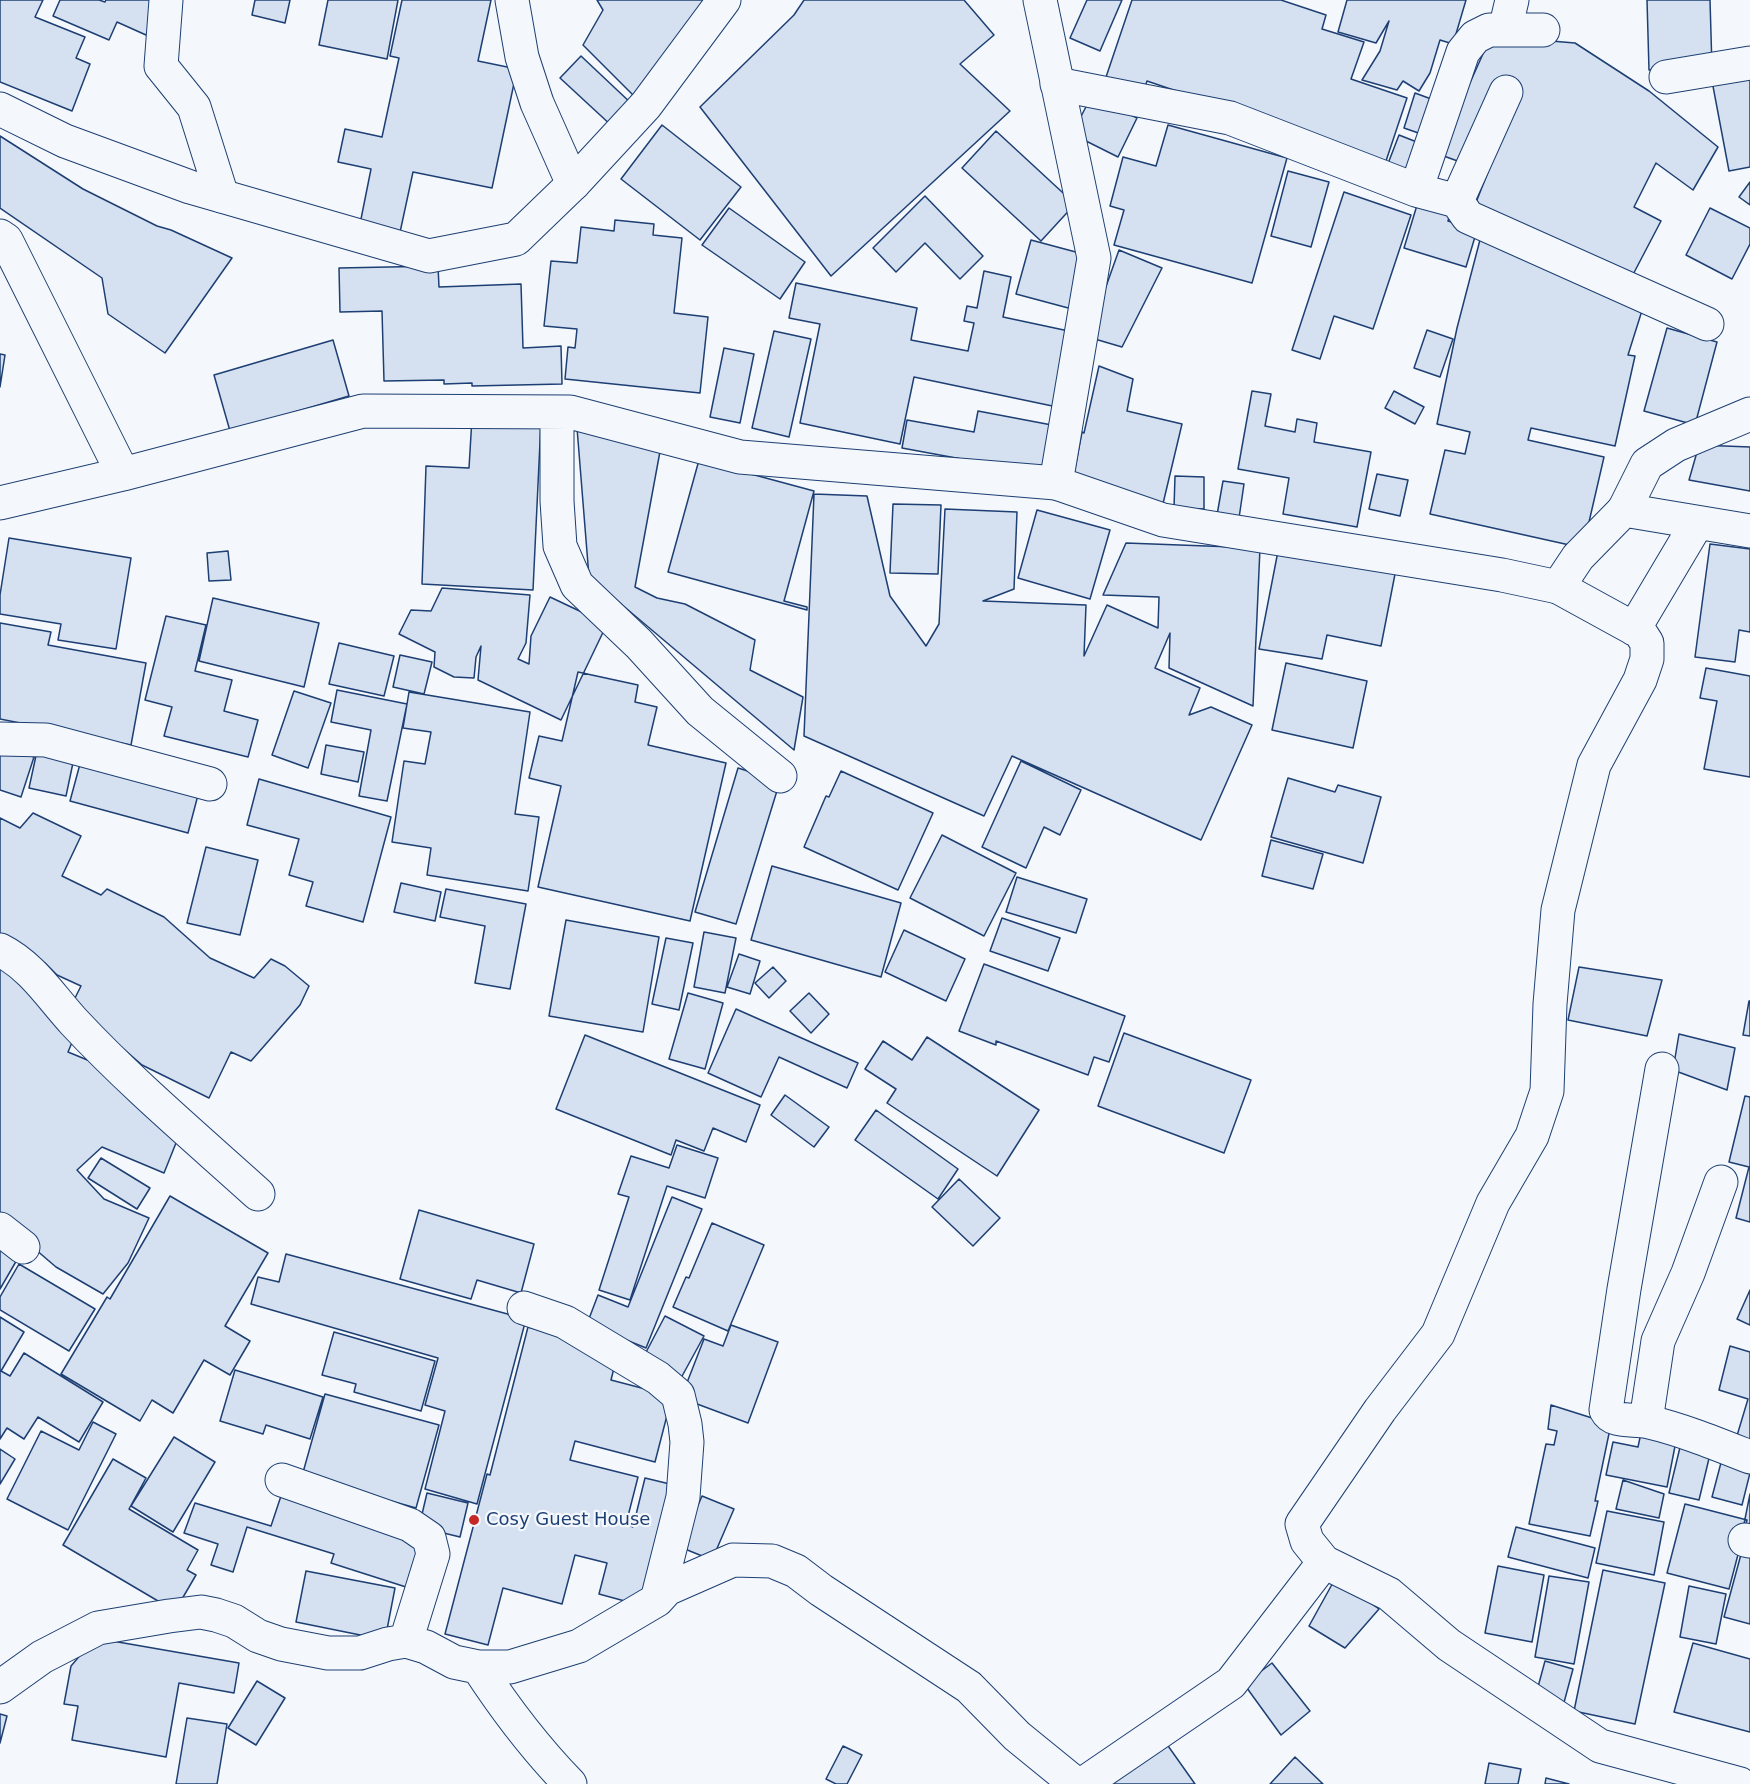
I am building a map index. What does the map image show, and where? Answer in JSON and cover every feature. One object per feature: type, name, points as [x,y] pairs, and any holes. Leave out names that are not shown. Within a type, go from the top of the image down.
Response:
[{"type":"street","points":[[165,0],[161,66],[194,107],[222,196]]},
{"type":"street","points":[[512,0],[522,57],[537,103],[573,183]]},
{"type":"street","points":[[0,109],[65,141],[190,187],[429,256],[516,239],[573,183],[646,105],[724,0]]},
{"type":"street","points":[[1040,0],[1094,258],[1056,483]]},
{"type":"street","points":[[1416,190],[1463,52],[1475,37],[1489,30],[1508,15],[1543,30]]},
{"type":"street","points":[[1666,77],[1750,63]]},
{"type":"street","points":[[1057,84],[1230,118],[1416,190],[1457,201],[1468,217],[1707,324]]},
{"type":"street","points":[[1457,201],[1506,92]]},
{"type":"street","points":[[0,236],[6,240],[123,474]]},
{"type":"street","points":[[0,503],[123,474],[363,411],[570,412],[740,457],[1056,483],[1163,520],[1502,575],[1558,587],[1640,632],[1647,643],[1647,659],[1640,680],[1594,765],[1558,910],[1550,1004],[1547,1091],[1532,1136],[1493,1203],[1438,1334],[1380,1410],[1302,1524],[1306,1541],[1324,1562],[1389,1594],[1449,1645],[1600,1746],[1740,1784]]},
{"type":"street","points":[[557,412],[556,501],[560,546],[577,585],[639,644],[700,711],[780,776]]},
{"type":"street","points":[[1558,587],[1578,558],[1624,510],[1647,464],[1676,445],[1750,414]]},
{"type":"street","points":[[1624,510],[1750,531]]},
{"type":"street","points":[[1634,629],[1697,523]]},
{"type":"street","points":[[0,739],[46,740],[210,784]]},
{"type":"street","points":[[0,950],[32,973],[75,1023],[258,1194]]},
{"type":"street","points":[[1662,1069],[1624,1289],[1606,1410],[1616,1419],[1646,1421],[1750,1456]]},
{"type":"street","points":[[1646,1421],[1658,1341],[1688,1273],[1721,1182]]},
{"type":"street","points":[[524,1308],[565,1322],[658,1378],[678,1395],[687,1442],[683,1497],[657,1600]]},
{"type":"street","points":[[282,1480],[410,1525],[429,1538],[433,1554],[406,1641]]},
{"type":"street","points":[[0,1687],[42,1657],[98,1628],[201,1612],[234,1621],[258,1636],[281,1644],[328,1653],[360,1653],[387,1644],[406,1641],[426,1647],[454,1662],[478,1667],[510,1668],[579,1646],[657,1600],[667,1589],[733,1560],[772,1561],[796,1571],[821,1590],[969,1687],[1017,1736],[1076,1784]]},
{"type":"street","points":[[1083,1784],[1231,1683],[1324,1562]]},
{"type":"street","points":[[478,1667],[510,1717],[545,1759],[570,1784]]},
{"type":"building","points":[[0,0],[43,0],[35,17],[85,37],[76,58],[90,64],[72,111],[0,82]]},
{"type":"building","points":[[60,0],[105,2],[106,0],[161,0],[146,35],[117,22],[109,40],[53,16]]},
{"type":"building","points":[[255,0],[290,0],[285,23],[252,15]]},
{"type":"building","points":[[328,0],[398,0],[387,59],[319,45]]},
{"type":"building","points":[[402,0],[491,0],[478,61],[517,69],[492,188],[413,172],[399,237],[359,229],[371,169],[338,162],[345,129],[382,137],[399,58],[390,56]]},
{"type":"building","points":[[597,0],[706,0],[635,97],[583,45],[603,10]]},
{"type":"building","points":[[804,0],[964,0],[994,35],[960,64],[1010,111],[831,276],[700,107],[794,15]]},
{"type":"building","points":[[1087,0],[1122,0],[1100,51],[1070,38]]},
{"type":"building","points":[[1132,0],[1281,0],[1326,15],[1322,29],[1364,42],[1351,79],[1407,98],[1383,170],[1288,129],[1147,81],[1142,96],[1104,83]]},
{"type":"building","points":[[1347,0],[1466,0],[1453,44],[1440,40],[1430,73],[1419,91],[1403,81],[1397,90],[1362,80],[1380,51],[1389,21],[1376,43],[1338,32]]},
{"type":"building","points":[[1647,0],[1710,0],[1712,68],[1649,70]]},
{"type":"building","points":[[1491,36],[1575,43],[1649,91],[1718,147],[1693,190],[1656,163],[1634,207],[1661,221],[1627,286],[1475,205],[1521,88],[1466,164],[1438,154]]},
{"type":"building","points":[[581,56],[633,105],[613,127],[560,78]]},
{"type":"building","points":[[1750,73],[1750,167],[1729,171],[1712,81]]},
{"type":"building","points":[[1415,93],[1442,103],[1430,137],[1404,128]]},
{"type":"building","points":[[1092,95],[1137,118],[1118,157],[1072,134]]},
{"type":"building","points":[[662,125],[741,187],[700,240],[621,179]]},
{"type":"building","points":[[1168,125],[1287,158],[1252,283],[1114,245],[1124,210],[1110,206],[1123,157],[1156,166]]},
{"type":"building","points":[[996,131],[1075,204],[1041,241],[962,168]]},
{"type":"building","points":[[1399,135],[1427,146],[1413,184],[1384,174]]},
{"type":"building","points":[[0,136],[83,189],[157,226],[171,230],[232,258],[165,353],[108,314],[102,278],[0,208]]},
{"type":"building","points":[[1288,171],[1329,182],[1311,247],[1271,236]]},
{"type":"building","points":[[1750,182],[1750,205],[1739,197]]},
{"type":"building","points":[[1344,192],[1411,215],[1373,329],[1334,316],[1320,359],[1292,350]]},
{"type":"building","points":[[1421,192],[1453,203],[1448,221],[1477,230],[1466,267],[1404,248]]},
{"type":"building","points":[[925,196],[983,256],[960,279],[925,243],[896,272],[873,248]]},
{"type":"building","points":[[729,208],[805,262],[780,299],[702,245]]},
{"type":"building","points":[[1710,208],[1750,228],[1750,244],[1732,279],[1686,255]]},
{"type":"building","points":[[615,220],[654,224],[653,235],[682,238],[674,313],[708,317],[700,393],[565,379],[568,347],[575,348],[577,329],[544,326],[551,261],[577,263],[581,227],[614,231]]},
{"type":"building","points":[[1481,236],[1645,301],[1628,355],[1635,356],[1615,446],[1531,428],[1528,440],[1604,457],[1583,548],[1430,514],[1445,450],[1465,454],[1470,432],[1437,424],[1457,328]]},
{"type":"building","points":[[1031,240],[1087,255],[1072,309],[1016,294]]},
{"type":"building","points":[[1119,250],[1162,268],[1122,347],[1088,337]]},
{"type":"building","points":[[438,266],[439,287],[521,284],[523,348],[561,346],[562,384],[472,386],[472,383],[444,384],[444,380],[384,381],[382,311],[340,312],[339,268]]},
{"type":"building","points":[[984,271],[1011,277],[1003,317],[1078,333],[1062,408],[914,377],[900,444],[800,423],[820,324],[789,318],[796,283],[917,308],[911,340],[968,351],[974,323],[964,321],[967,306],[977,308]]},
{"type":"building","points":[[1667,328],[1717,342],[1695,425],[1644,411]]},
{"type":"building","points":[[1427,330],[1453,339],[1440,377],[1414,368]]},
{"type":"building","points":[[774,331],[811,339],[789,437],[752,428]]},
{"type":"building","points":[[333,340],[349,396],[230,431],[214,375]]},
{"type":"building","points":[[724,348],[754,354],[740,423],[710,417]]},
{"type":"building","points":[[0,354],[5,355],[0,387]]},
{"type":"building","points":[[1099,366],[1133,379],[1127,411],[1182,424],[1161,512],[1072,484],[1082,432],[1084,433]]},
{"type":"building","points":[[1252,391],[1271,394],[1265,426],[1295,432],[1297,419],[1317,423],[1314,442],[1371,452],[1357,527],[1283,514],[1289,478],[1238,469]]},
{"type":"building","points":[[1394,391],[1424,407],[1415,424],[1385,408]]},
{"type":"building","points":[[978,411],[1057,426],[1048,475],[902,448],[907,420],[974,432]]},
{"type":"building","points":[[472,418],[541,421],[533,590],[422,584],[426,466],[469,468]]},
{"type":"building","points":[[577,428],[661,446],[635,587],[657,598],[685,604],[755,640],[750,670],[803,697],[794,750],[589,577]]},
{"type":"building","points":[[1699,445],[1750,447],[1750,491],[1689,480]]},
{"type":"building","points":[[699,460],[814,491],[784,601],[807,607],[807,610],[668,572]]},
{"type":"building","points":[[1377,474],[1408,480],[1400,516],[1369,509]]},
{"type":"building","points":[[1175,476],[1204,477],[1204,509],[1174,508]]},
{"type":"building","points":[[1223,481],[1244,484],[1239,518],[1217,515]]},
{"type":"building","points":[[814,494],[867,496],[890,596],[926,646],[939,624],[945,509],[1017,512],[1014,589],[983,601],[1086,605],[1084,656],[1107,605],[1158,628],[1159,597],[1103,595],[1126,543],[1260,548],[1253,706],[1169,668],[1170,633],[1155,668],[1200,688],[1189,715],[1211,707],[1252,725],[1201,840],[1012,756],[984,816],[804,736]]},
{"type":"building","points":[[893,504],[941,505],[938,574],[890,573]]},
{"type":"building","points":[[1037,510],[1110,530],[1090,599],[1018,578]]},
{"type":"building","points":[[9,538],[131,558],[116,649],[58,640],[61,624],[0,614],[0,595]]},
{"type":"building","points":[[1710,544],[1750,549],[1750,632],[1739,630],[1735,662],[1695,657]]},
{"type":"building","points":[[1279,546],[1396,569],[1381,646],[1327,635],[1322,659],[1259,649]]},
{"type":"building","points":[[228,551],[231,580],[209,581],[207,553]]},
{"type":"building","points":[[442,588],[530,595],[526,643],[518,659],[529,664],[531,636],[550,597],[607,624],[561,720],[478,680],[481,646],[476,657],[474,678],[454,677],[434,667],[435,652],[399,634],[411,610],[431,611]]},
{"type":"building","points":[[213,598],[319,623],[304,687],[199,661]]},
{"type":"building","points":[[166,616],[206,625],[195,671],[232,680],[224,711],[258,720],[248,757],[164,736],[172,707],[145,700]]},
{"type":"building","points":[[0,623],[51,632],[48,645],[146,663],[131,745],[0,719]]},
{"type":"building","points":[[339,643],[394,656],[384,696],[329,684]]},
{"type":"building","points":[[400,655],[432,662],[424,694],[393,687]]},
{"type":"building","points":[[1286,663],[1367,681],[1353,748],[1272,730]]},
{"type":"building","points":[[1706,668],[1750,676],[1750,777],[1704,769],[1717,701],[1700,698]]},
{"type":"building","points":[[578,672],[638,685],[635,702],[657,707],[648,745],[726,763],[690,921],[538,887],[561,786],[529,778],[539,736],[562,741]]},
{"type":"building","points":[[337,690],[407,704],[387,801],[359,796],[371,730],[331,722]]},
{"type":"building","points":[[294,691],[331,703],[308,768],[272,755]]},
{"type":"building","points":[[409,692],[530,712],[515,814],[539,817],[528,891],[427,875],[431,848],[392,842],[404,761],[425,764],[431,732],[403,728]]},
{"type":"building","points":[[326,745],[364,752],[358,782],[321,774]]},
{"type":"building","points":[[2,747],[34,757],[21,797],[0,790]]},
{"type":"building","points":[[37,751],[74,758],[66,796],[29,788]]},
{"type":"building","points":[[1021,761],[1081,790],[1060,835],[1044,827],[1026,868],[982,847]]},
{"type":"building","points":[[80,764],[198,795],[188,833],[70,801]]},
{"type":"building","points":[[738,768],[780,781],[736,924],[695,912]]},
{"type":"building","points":[[841,771],[933,813],[898,890],[804,847],[826,796],[829,797]]},
{"type":"building","points":[[1288,778],[1335,792],[1338,785],[1381,797],[1363,863],[1271,837]]},
{"type":"building","points":[[259,779],[391,817],[363,922],[306,906],[313,882],[289,875],[299,839],[247,825]]},
{"type":"building","points":[[33,813],[81,836],[62,876],[101,895],[107,889],[164,917],[210,958],[254,978],[271,959],[285,966],[309,986],[300,1005],[251,1061],[231,1052],[209,1098],[142,1065],[72,1004],[81,986],[57,975],[45,963],[0,942],[0,818],[20,828]]},
{"type":"building","points":[[942,835],[1016,873],[984,936],[910,898]]},
{"type":"building","points":[[1271,840],[1323,854],[1313,889],[1262,876]]},
{"type":"building","points":[[206,847],[258,860],[240,935],[187,923]]},
{"type":"building","points":[[772,866],[901,903],[881,977],[751,940]]},
{"type":"building","points":[[1017,877],[1087,899],[1076,933],[1006,912]]},
{"type":"building","points":[[401,883],[441,892],[435,921],[394,912]]},
{"type":"building","points":[[446,889],[526,904],[510,989],[475,983],[485,926],[440,917]]},
{"type":"building","points":[[1002,918],[1060,938],[1048,971],[990,951]]},
{"type":"building","points":[[566,920],[659,937],[643,1032],[549,1016]]},
{"type":"building","points":[[904,930],[965,959],[946,1001],[885,972]]},
{"type":"building","points":[[704,932],[736,938],[725,993],[694,987]]},
{"type":"building","points":[[666,938],[693,943],[679,1010],[652,1004]]},
{"type":"building","points":[[739,954],[760,961],[750,994],[727,987]]},
{"type":"building","points":[[0,959],[78,1028],[68,1052],[119,1073],[178,1138],[164,1173],[102,1147],[77,1170],[104,1199],[149,1218],[128,1263],[103,1294],[56,1267],[0,1219]]},
{"type":"building","points":[[984,964],[1125,1016],[1109,1062],[1094,1057],[1088,1075],[996,1041],[996,1045],[959,1031]]},
{"type":"building","points":[[773,967],[786,981],[769,998],[755,983]]},
{"type":"building","points":[[1579,967],[1662,980],[1647,1036],[1568,1020]]},
{"type":"building","points":[[688,993],[723,1003],[705,1069],[669,1059]]},
{"type":"building","points":[[809,993],[829,1014],[811,1033],[790,1011]]},
{"type":"building","points":[[1750,1001],[1750,1036],[1743,1035]]},
{"type":"building","points":[[736,1009],[858,1063],[847,1088],[779,1057],[761,1097],[708,1073]]},
{"type":"building","points":[[1124,1033],[1251,1080],[1224,1153],[1098,1106]]},
{"type":"building","points":[[1679,1034],[1735,1048],[1727,1090],[1673,1070]]},
{"type":"building","points":[[585,1035],[760,1105],[746,1142],[713,1128],[704,1151],[676,1140],[671,1155],[556,1109]]},
{"type":"building","points":[[927,1037],[1039,1110],[997,1176],[887,1103],[896,1089],[865,1069],[883,1041],[912,1060]]},
{"type":"building","points":[[785,1095],[829,1127],[814,1147],[771,1115]]},
{"type":"building","points":[[1745,1096],[1750,1097],[1750,1222],[1736,1218],[1749,1167],[1729,1162]]},
{"type":"building","points":[[876,1110],[958,1169],[938,1199],[855,1140]]},
{"type":"building","points":[[677,1145],[718,1158],[705,1198],[667,1186],[630,1300],[599,1290],[629,1197],[618,1194],[631,1156],[669,1168]]},
{"type":"building","points":[[101,1158],[150,1188],[137,1209],[88,1178]]},
{"type":"building","points":[[959,1179],[1000,1218],[973,1246],[932,1207]]},
{"type":"building","points":[[170,1196],[268,1253],[225,1326],[250,1341],[230,1375],[204,1360],[173,1413],[152,1400],[140,1421],[61,1374],[107,1297],[110,1299]]},
{"type":"building","points":[[672,1197],[702,1209],[646,1348],[587,1324],[598,1295],[628,1307]]},
{"type":"building","points":[[419,1210],[534,1244],[521,1293],[477,1280],[471,1299],[400,1279]]},
{"type":"building","points":[[712,1223],[764,1245],[728,1331],[673,1307],[686,1277],[689,1278]]},
{"type":"building","points":[[0,1247],[18,1258],[0,1289]]},
{"type":"building","points":[[286,1254],[526,1319],[477,1504],[425,1489],[445,1411],[425,1405],[438,1358],[251,1304],[258,1277],[279,1282]]},
{"type":"building","points":[[19,1264],[95,1309],[69,1351],[0,1310],[0,1297]]},
{"type":"building","points":[[1750,1290],[1750,1325],[1737,1319]]},
{"type":"building","points":[[665,1316],[704,1336],[681,1378],[643,1358]]},
{"type":"building","points":[[0,1317],[24,1332],[1,1371],[10,1376],[24,1353],[103,1402],[79,1442],[38,1417],[24,1439],[7,1428],[0,1439]]},
{"type":"building","points":[[731,1325],[778,1342],[748,1423],[681,1398],[704,1339],[723,1346]]},
{"type":"building","points":[[528,1327],[618,1352],[611,1380],[672,1396],[655,1462],[575,1441],[570,1460],[638,1477],[626,1524],[633,1527],[645,1478],[674,1485],[643,1606],[599,1594],[607,1563],[575,1555],[562,1604],[503,1588],[488,1645],[445,1634],[487,1474],[490,1475]]},
{"type":"building","points":[[334,1332],[435,1361],[421,1411],[354,1392],[356,1384],[322,1375]]},
{"type":"building","points":[[1730,1346],[1750,1352],[1750,1443],[1736,1439],[1748,1399],[1719,1390]]},
{"type":"building","points":[[235,1370],[323,1397],[310,1439],[266,1425],[263,1434],[220,1421]]},
{"type":"building","points":[[325,1394],[439,1425],[416,1508],[302,1476]]},
{"type":"building","points":[[1551,1405],[1611,1424],[1590,1536],[1529,1524],[1546,1444],[1554,1445],[1557,1431],[1548,1429]]},
{"type":"building","points":[[93,1422],[116,1434],[68,1530],[7,1499],[41,1431],[79,1450]]},
{"type":"building","points":[[1642,1428],[1677,1436],[1667,1487],[1606,1475],[1613,1442],[1638,1447]]},
{"type":"building","points":[[174,1437],[215,1462],[173,1532],[131,1506]]},
{"type":"building","points":[[1682,1439],[1712,1446],[1699,1500],[1669,1493]]},
{"type":"building","points":[[0,1449],[15,1459],[0,1484]]},
{"type":"building","points":[[1723,1455],[1750,1463],[1750,1473],[1742,1505],[1712,1497]]},
{"type":"building","points":[[113,1459],[146,1478],[129,1509],[198,1550],[187,1570],[196,1575],[175,1611],[63,1545]]},
{"type":"building","points":[[1623,1480],[1664,1494],[1659,1518],[1616,1509]]},
{"type":"building","points":[[282,1493],[422,1537],[406,1587],[331,1563],[334,1554],[247,1527],[233,1572],[211,1565],[218,1544],[184,1533],[195,1503],[271,1526]]},
{"type":"building","points":[[427,1493],[468,1503],[460,1537],[419,1527]]},
{"type":"building","points":[[1750,1494],[1750,1531],[1743,1529]]},
{"type":"building","points":[[702,1496],[734,1509],[712,1560],[680,1547]]},
{"type":"building","points":[[1685,1504],[1747,1520],[1729,1589],[1667,1573]]},
{"type":"building","points":[[1607,1511],[1664,1522],[1654,1575],[1596,1563]]},
{"type":"building","points":[[1516,1527],[1595,1548],[1588,1578],[1508,1557]]},
{"type":"building","points":[[1743,1547],[1750,1549],[1750,1624],[1724,1617]]},
{"type":"building","points":[[1498,1566],[1544,1575],[1532,1642],[1485,1633]]},
{"type":"building","points":[[1603,1570],[1665,1583],[1635,1724],[1574,1711]]},
{"type":"building","points":[[306,1571],[395,1588],[385,1640],[296,1622]]},
{"type":"building","points":[[1549,1576],[1589,1582],[1574,1664],[1535,1657]]},
{"type":"building","points":[[1335,1579],[1379,1609],[1345,1648],[1309,1626]]},
{"type":"building","points":[[1689,1586],[1726,1594],[1716,1644],[1680,1637]]},
{"type":"building","points":[[95,1638],[239,1663],[234,1693],[179,1683],[166,1757],[72,1740],[78,1706],[64,1704],[71,1666]]},
{"type":"building","points":[[1693,1643],[1750,1659],[1750,1732],[1674,1712]]},
{"type":"building","points":[[1545,1661],[1573,1669],[1562,1710],[1535,1698]]},
{"type":"building","points":[[1272,1663],[1310,1711],[1281,1735],[1244,1684]]},
{"type":"building","points":[[257,1681],[285,1698],[256,1745],[228,1728]]},
{"type":"building","points":[[0,1714],[7,1716],[0,1743]]},
{"type":"building","points":[[187,1718],[227,1724],[217,1784],[176,1784]]},
{"type":"building","points":[[1166,1743],[1195,1784],[1112,1784]]},
{"type":"building","points":[[843,1746],[862,1755],[847,1784],[836,1784],[826,1779]]},
{"type":"building","points":[[1295,1757],[1323,1784],[1270,1784]]},
{"type":"building","points":[[1489,1763],[1521,1769],[1518,1784],[1485,1784]]},
{"type":"building","points":[[1546,1778],[1569,1784],[1545,1784]]},
{"type":"place","name":"Cosy Guest House","points":[[474,1520]]}]
